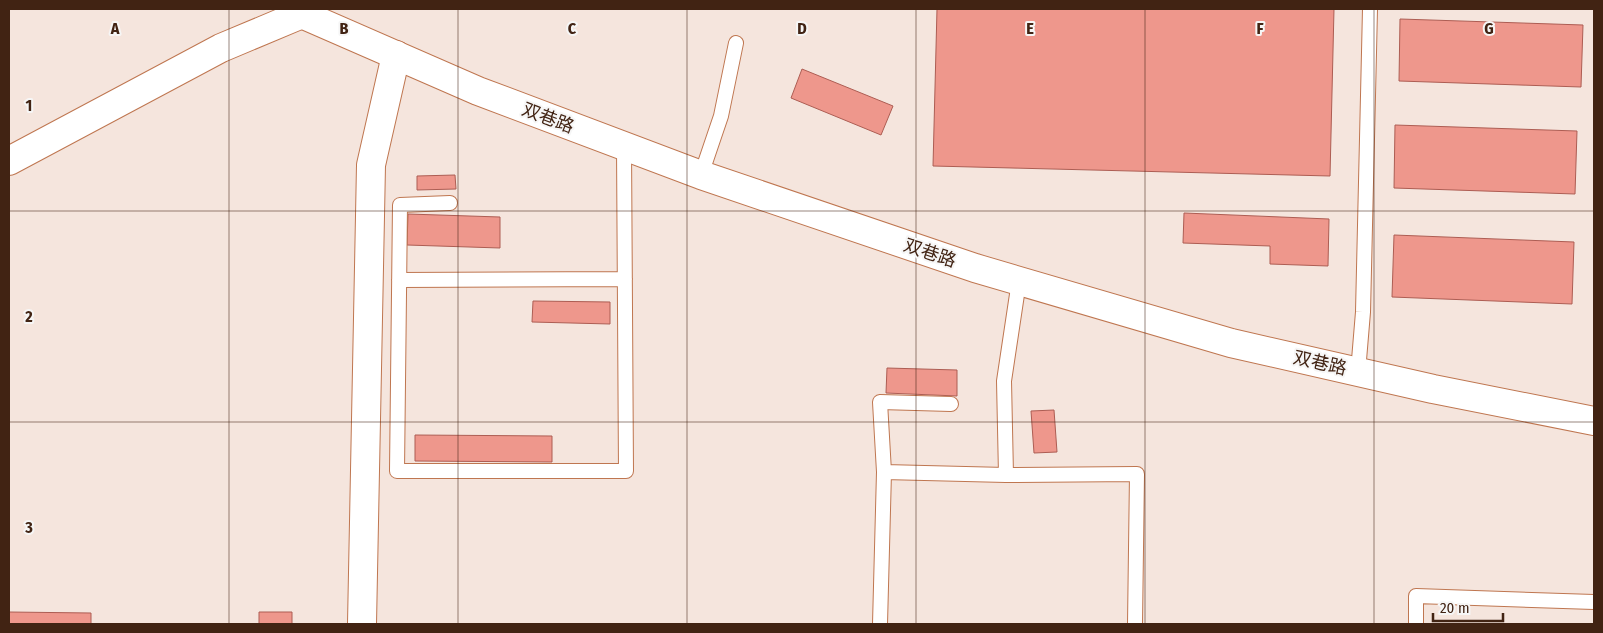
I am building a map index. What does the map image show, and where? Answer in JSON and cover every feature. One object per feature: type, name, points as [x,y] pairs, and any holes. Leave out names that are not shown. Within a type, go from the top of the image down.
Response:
[{"type":"main road","name":"双巷路","points":[[296,11],[478,91],[700,176],[975,268],[1231,343],[1433,389],[1593,416]]},
{"type":"main road","points":[[9,161],[221,48],[296,11]]},
{"type":"main road","points":[[362,624],[371,165],[396,55]]},
{"type":"lane","points":[[1358,372],[1363,312],[1370,9]]},
{"type":"lane","points":[[700,176],[721,116],[736,43]]},
{"type":"lane","points":[[450,203],[400,205],[397,470],[626,471],[624,147]]},
{"type":"lane","points":[[399,280],[626,279]]},
{"type":"lane","points":[[1006,475],[1004,381],[1019,281]]},
{"type":"lane","points":[[880,624],[884,472],[880,402],[950,404]]},
{"type":"lane","points":[[884,472],[1006,475],[1137,474],[1135,624]]},
{"type":"lane","points":[[1416,624],[1416,596],[1594,602]]},
{"type":"building","points":[[937,9],[1334,9],[1330,176],[933,166]]},
{"type":"building","points":[[1400,19],[1583,25],[1581,87],[1399,81]]},
{"type":"building","points":[[802,69],[893,106],[881,135],[791,98]]},
{"type":"building","points":[[1395,125],[1577,131],[1575,194],[1394,188]]},
{"type":"building","points":[[455,175],[456,189],[417,190],[417,176]]},
{"type":"building","points":[[1184,213],[1329,219],[1328,266],[1270,264],[1270,246],[1183,243]]},
{"type":"building","points":[[408,214],[500,217],[500,248],[407,245]]},
{"type":"building","points":[[1394,235],[1574,242],[1572,304],[1392,297]]},
{"type":"building","points":[[533,301],[610,302],[610,324],[532,322]]},
{"type":"building","points":[[887,368],[957,370],[957,396],[886,393]]},
{"type":"building","points":[[1054,410],[1057,452],[1034,453],[1031,411]]},
{"type":"building","points":[[415,435],[552,436],[552,462],[415,461]]},
{"type":"building","points":[[9,612],[91,613],[91,624],[9,624]]},
{"type":"building","points":[[259,612],[292,612],[292,624],[259,624]]}]
